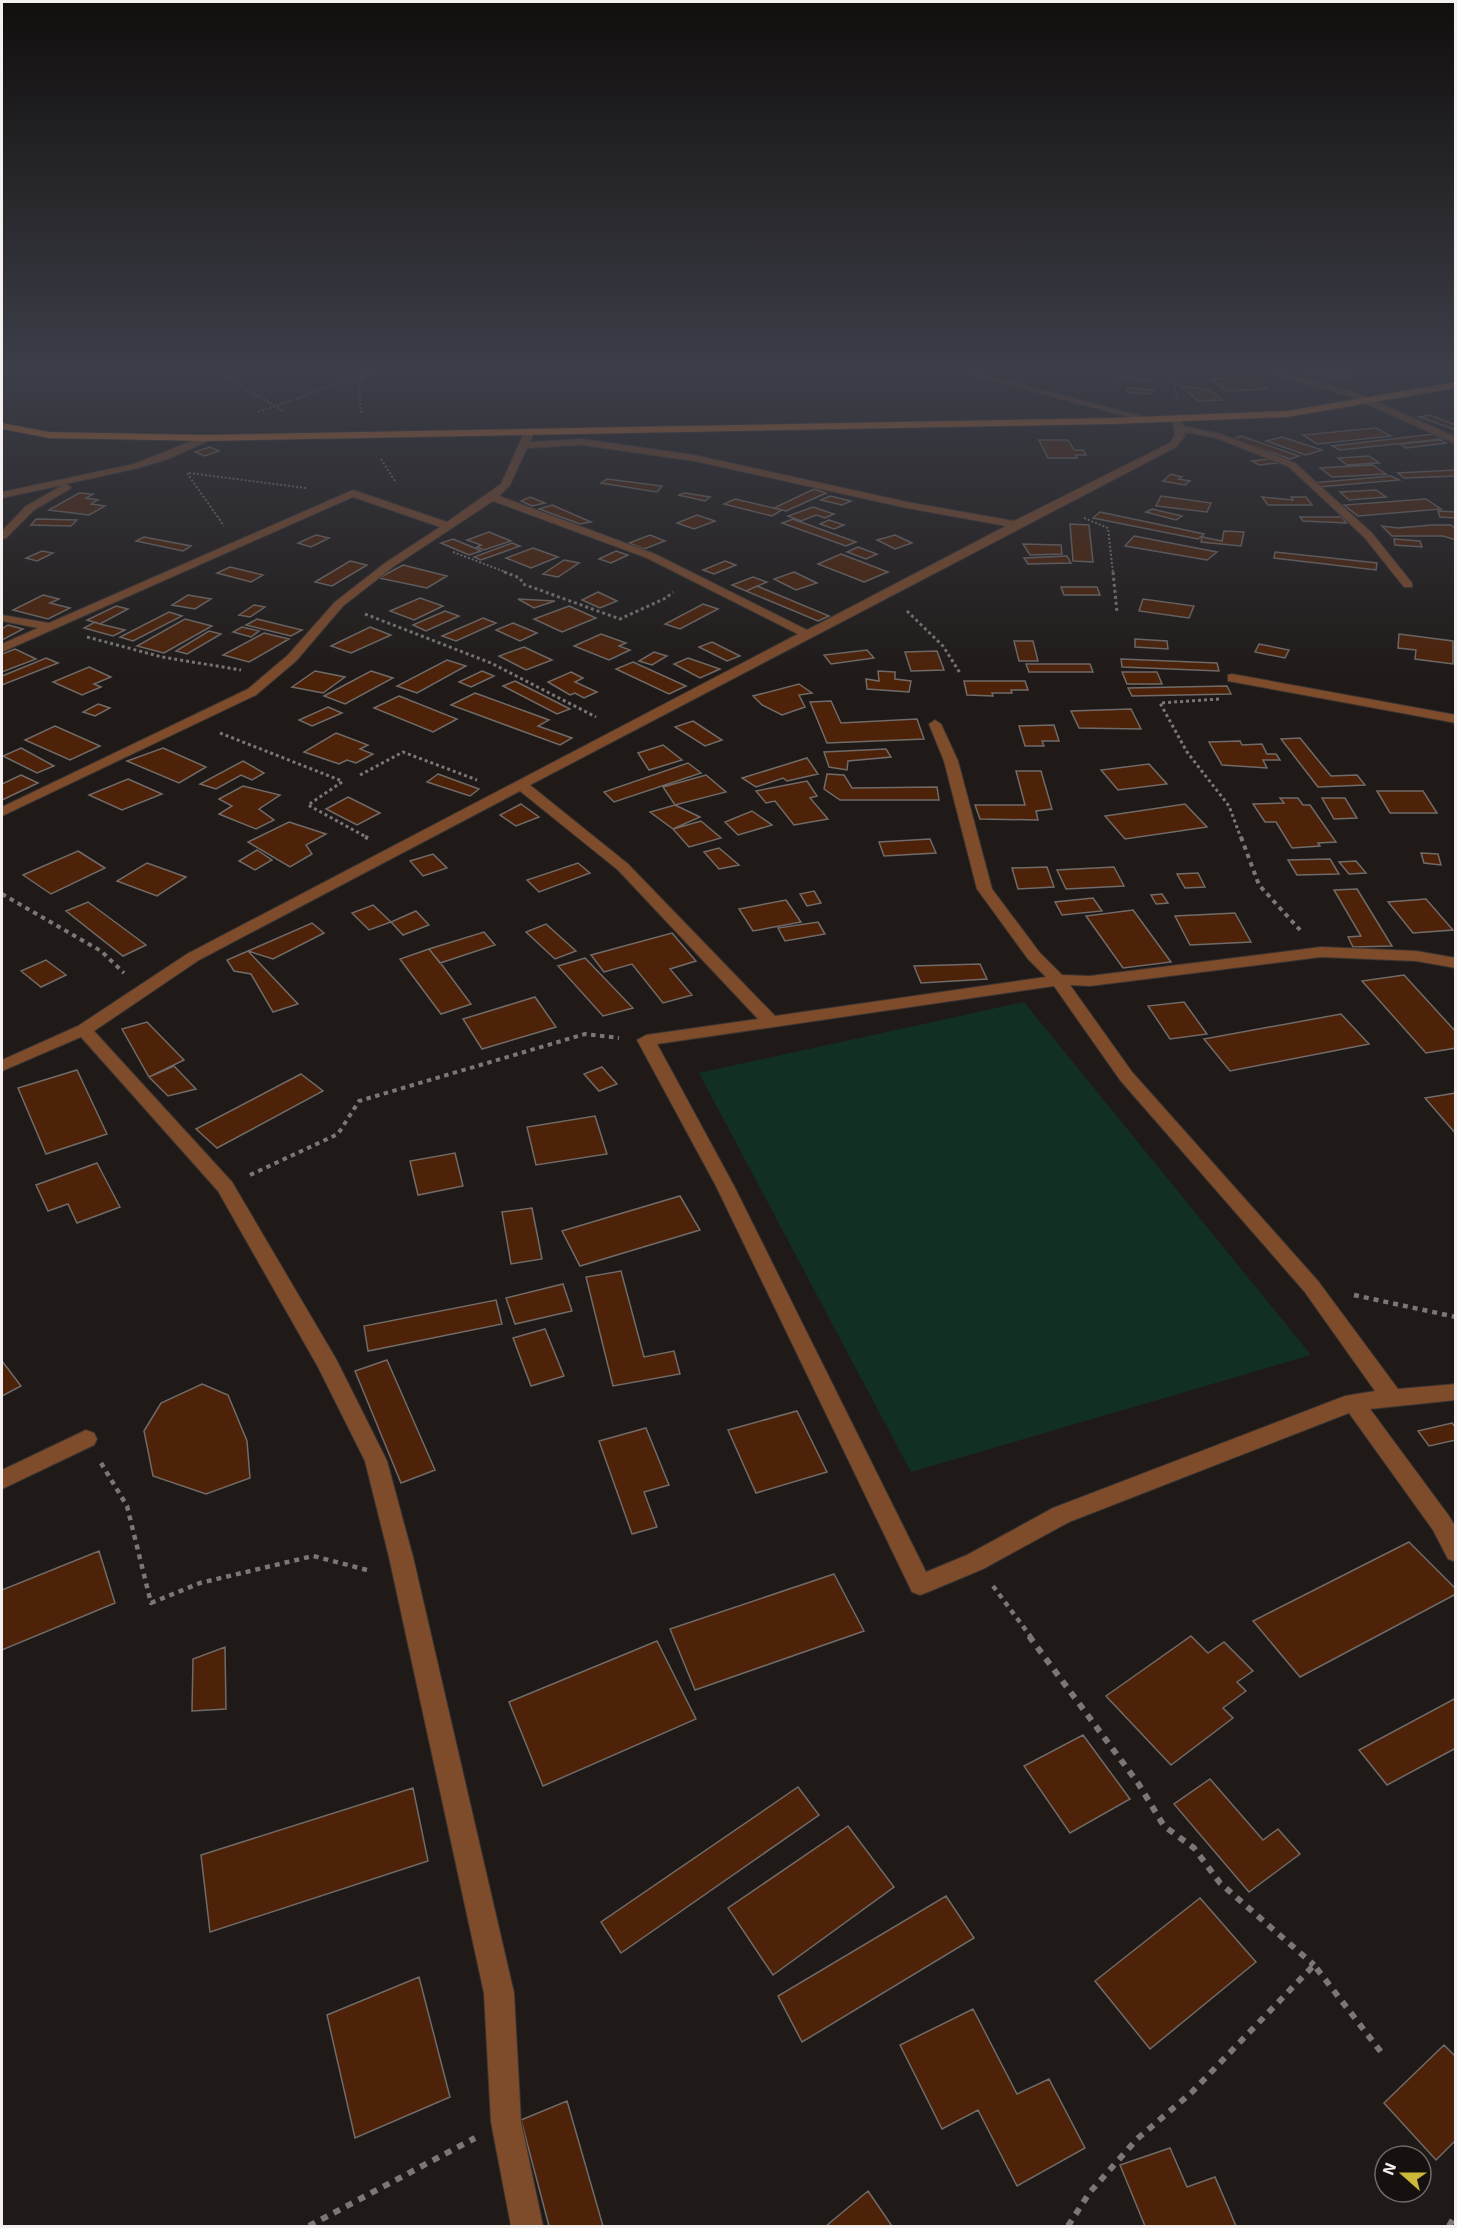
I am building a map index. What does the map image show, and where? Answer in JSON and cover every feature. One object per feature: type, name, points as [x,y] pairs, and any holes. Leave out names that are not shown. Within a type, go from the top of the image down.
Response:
[{"type":"street","points":[[2,495],[101,474]]},
{"type":"street","points":[[2,812],[252,692],[292,658],[339,604],[389,565],[492,497],[505,485],[511,474]]},
{"type":"street","points":[[766,474],[907,505],[1017,525]]},
{"type":"street","points":[[2,1066],[84,1030],[193,957],[1116,474]]},
{"type":"street","points":[[1302,474],[1368,535],[1408,585]]},
{"type":"street","points":[[2,536],[30,508],[79,479]]},
{"type":"street","points":[[2,648],[353,494],[447,526]]},
{"type":"street","points":[[492,497],[651,556],[809,634]]},
{"type":"street","points":[[2,618],[52,627]]},
{"type":"street","points":[[1232,678],[1455,719]]},
{"type":"street","points":[[935,724],[951,761],[985,890],[1034,956],[1058,980],[1126,1076],[1311,1286],[1392,1398]]},
{"type":"street","points":[[515,788],[623,867],[771,1022]]},
{"type":"street","points":[[1455,963],[1416,956],[1321,952],[1090,981],[1058,980],[646,1040],[725,1186],[920,1585],[975,1562],[1061,1515],[1353,1402],[1455,1392]]},
{"type":"street","points":[[84,1030],[225,1187],[328,1365],[376,1461],[406,1580],[499,1993],[506,2122],[527,2226]]},
{"type":"street","points":[[1353,1402],[1441,1523],[1455,1552]]},
{"type":"street","points":[[2,1480],[86,1439]]},
{"type":"path","points":[[188,474],[204,501],[229,531],[218,553]]},
{"type":"path","points":[[202,474],[353,494]]},
{"type":"path","points":[[391,474],[417,517]]},
{"type":"path","points":[[1055,505],[1108,528],[1117,612]]},
{"type":"path","points":[[426,540],[520,578],[524,584],[620,619],[666,598],[690,574]]},
{"type":"path","points":[[884,595],[914,616],[929,635],[944,646],[960,673]]},
{"type":"path","points":[[339,604],[491,663],[623,731]]},
{"type":"path","points":[[52,627],[162,657],[271,676]]},
{"type":"path","points":[[1220,699],[1160,703],[1187,752],[1229,806],[1259,885],[1321,952]]},
{"type":"path","points":[[190,722],[342,781],[308,805],[392,852]]},
{"type":"path","points":[[360,775],[403,752],[515,788]]},
{"type":"path","points":[[2,894],[101,951],[142,991]]},
{"type":"path","points":[[225,1187],[338,1134],[359,1101],[585,1034],[646,1040]]},
{"type":"path","points":[[1311,1286],[1455,1317]]},
{"type":"path","points":[[86,1439],[127,1506],[151,1603],[200,1583],[313,1556],[406,1580]]},
{"type":"path","points":[[975,1562],[1138,1783],[1164,1826],[1194,1848],[1220,1883],[1314,1965],[1381,2052]]},
{"type":"path","points":[[1068,2226],[1090,2192],[1137,2139],[1191,2093],[1314,1965]]},
{"type":"path","points":[[309,2226],[506,2122]]},
{"type":"path","points":[[1449,2226],[1455,2214]]},
{"type":"green space","points":[[1024,1002],[1311,1355],[911,1472],[699,1073]]},
{"type":"building","points":[[1171,474],[1182,477],[1179,479],[1190,481],[1185,485],[1163,481]]},
{"type":"building","points":[[1328,474],[1386,474],[1332,477]]},
{"type":"building","points":[[1399,474],[1456,474],[1456,476],[1404,478]]},
{"type":"building","points":[[1391,476],[1399,480],[1318,487],[1311,483]]},
{"type":"building","points":[[607,479],[662,486],[657,492],[601,483]]},
{"type":"building","points":[[814,489],[826,493],[786,511],[774,508]]},
{"type":"building","points":[[1376,490],[1386,497],[1349,500],[1340,492]]},
{"type":"building","points":[[79,493],[93,494],[86,498],[98,500],[91,504],[105,506],[89,515],[49,510]]},
{"type":"building","points":[[685,493],[710,497],[705,501],[678,495]]},
{"type":"building","points":[[830,496],[851,501],[842,505],[821,500]]},
{"type":"building","points":[[1161,496],[1211,503],[1207,512],[1156,506]]},
{"type":"building","points":[[530,497],[545,503],[532,506],[521,501]]},
{"type":"building","points":[[1262,497],[1293,500],[1291,497],[1306,497],[1312,505],[1268,505]]},
{"type":"building","points":[[735,499],[782,510],[772,516],[724,504]]},
{"type":"building","points":[[1426,499],[1441,509],[1358,516],[1344,505]]},
{"type":"building","points":[[552,505],[591,522],[580,524],[539,509]]},
{"type":"building","points":[[813,507],[834,514],[825,518],[816,515],[801,521],[788,516]]},
{"type":"building","points":[[1152,509],[1182,516],[1176,520],[1146,512]]},
{"type":"building","points":[[1438,511],[1456,512],[1456,518],[1440,517]]},
{"type":"building","points":[[1100,512],[1204,534],[1198,539],[1093,518]]},
{"type":"building","points":[[697,515],[715,521],[694,529],[677,523]]},
{"type":"building","points":[[1300,517],[1342,517],[1346,523],[1303,521]]},
{"type":"building","points":[[36,519],[77,520],[71,526],[31,525]]},
{"type":"building","points":[[793,519],[856,542],[846,546],[782,523]]},
{"type":"building","points":[[829,520],[844,525],[834,529],[820,524]]},
{"type":"building","points":[[1070,524],[1089,525],[1093,562],[1073,561]]},
{"type":"building","points":[[1451,525],[1456,529],[1456,540],[1443,536],[1392,536],[1382,526],[1398,528]]},
{"type":"building","points":[[1224,531],[1244,532],[1241,546],[1201,542],[1202,537],[1222,541]]},
{"type":"building","points":[[489,532],[511,541],[484,550],[477,547],[481,545],[467,540]]},
{"type":"building","points":[[316,535],[329,538],[311,547],[298,543]]},
{"type":"building","points":[[650,535],[665,541],[644,549],[629,543]]},
{"type":"building","points":[[895,535],[912,543],[895,549],[877,540]]},
{"type":"building","points":[[1134,536],[1217,552],[1207,560],[1125,546]]},
{"type":"building","points":[[144,537],[191,546],[183,551],[136,541]]},
{"type":"building","points":[[453,539],[481,551],[469,555],[441,543]]},
{"type":"building","points":[[1394,539],[1420,541],[1422,547],[1395,545]]},
{"type":"building","points":[[512,543],[520,546],[481,560],[474,557]]},
{"type":"building","points":[[1023,544],[1061,545],[1062,554],[1030,555]]},
{"type":"building","points":[[858,547],[877,554],[866,559],[847,552]]},
{"type":"building","points":[[533,548],[558,557],[531,568],[506,558]]},
{"type":"building","points":[[42,551],[53,553],[37,561],[26,558]]},
{"type":"building","points":[[616,551],[628,555],[611,563],[599,559]]},
{"type":"building","points":[[1275,552],[1377,563],[1376,570],[1274,558]]},
{"type":"building","points":[[841,554],[888,572],[864,582],[818,564]]},
{"type":"building","points":[[1067,556],[1071,563],[1028,564],[1024,558]]},
{"type":"building","points":[[564,560],[579,563],[558,577],[543,574]]},
{"type":"building","points":[[350,561],[367,565],[332,586],[315,582]]},
{"type":"building","points":[[725,561],[736,565],[714,574],[703,570]]},
{"type":"building","points":[[403,565],[447,576],[427,588],[379,578]]},
{"type":"building","points":[[230,567],[263,575],[251,582],[217,573]]},
{"type":"building","points":[[794,572],[817,583],[796,590],[774,579]]},
{"type":"building","points":[[753,577],[767,582],[746,591],[732,585]]},
{"type":"building","points":[[757,586],[829,616],[818,621],[746,591]]},
{"type":"building","points":[[1061,587],[1097,587],[1100,595],[1064,595]]},
{"type":"building","points":[[598,592],[617,601],[600,608],[582,600]]},
{"type":"building","points":[[43,595],[59,599],[50,603],[70,608],[48,619],[13,610]]},
{"type":"building","points":[[188,595],[211,599],[195,609],[172,605]]},
{"type":"building","points":[[420,598],[443,606],[414,620],[390,611]]},
{"type":"building","points":[[518,599],[555,601],[534,608]]},
{"type":"building","points":[[1143,599],[1194,606],[1189,618],[1139,611]]},
{"type":"building","points":[[703,604],[718,609],[680,629],[665,624]]},
{"type":"building","points":[[254,605],[265,607],[250,617],[239,615]]},
{"type":"building","points":[[116,606],[128,609],[100,624],[87,620]]},
{"type":"building","points":[[569,606],[596,618],[562,632],[534,619]]},
{"type":"building","points":[[445,611],[459,616],[426,631],[413,625]]},
{"type":"building","points":[[169,612],[182,616],[133,641],[120,637]]},
{"type":"building","points":[[483,618],[496,623],[456,641],[442,636]]},
{"type":"building","points":[[185,619],[212,626],[164,653],[137,646]]},
{"type":"building","points":[[257,619],[302,630],[291,636],[246,625]]},
{"type":"building","points":[[95,622],[125,630],[113,636],[84,628]]},
{"type":"building","points":[[513,623],[537,633],[520,641],[496,630]]},
{"type":"building","points":[[8,625],[23,629],[2,640],[2,629]]},
{"type":"building","points":[[242,627],[259,631],[251,637],[233,632]]},
{"type":"building","points":[[370,627],[391,635],[351,653],[331,646]]},
{"type":"building","points":[[209,631],[221,634],[187,654],[176,651]]},
{"type":"building","points":[[264,633],[289,639],[249,662],[223,655]]},
{"type":"building","points":[[601,634],[626,643],[619,646],[630,650],[609,660],[574,646]]},
{"type":"building","points":[[1399,634],[1453,641],[1453,664],[1415,659],[1416,650],[1398,648]]},
{"type":"building","points":[[1135,639],[1167,641],[1168,649],[1135,647]]},
{"type":"building","points":[[1014,641],[1033,641],[1038,661],[1019,661]]},
{"type":"building","points":[[712,642],[740,656],[727,661],[699,647]]},
{"type":"building","points":[[1259,644],[1289,650],[1285,658],[1255,652]]},
{"type":"building","points":[[524,647],[552,660],[526,670],[499,656]]},
{"type":"building","points":[[15,649],[36,659],[2,672],[2,654]]},
{"type":"building","points":[[867,650],[874,658],[831,664],[824,655]]},
{"type":"building","points":[[937,651],[944,670],[911,671],[905,652]]},
{"type":"building","points":[[654,652],[667,656],[652,665],[639,661]]},
{"type":"building","points":[[46,658],[58,663],[2,685],[2,676]]},
{"type":"building","points":[[688,658],[720,669],[700,678],[674,664]]},
{"type":"building","points":[[1121,659],[1217,663],[1219,671],[1122,667]]},
{"type":"building","points":[[447,660],[466,666],[417,693],[397,686]]},
{"type":"building","points":[[633,662],[686,686],[669,694],[616,669]]},
{"type":"building","points":[[1026,664],[1090,664],[1093,672],[1029,672]]},
{"type":"building","points":[[89,667],[111,677],[94,684],[101,687],[82,695],[53,682]]},
{"type":"building","points":[[315,671],[345,677],[323,693],[292,687]]},
{"type":"building","points":[[371,671],[393,678],[345,704],[324,696]]},
{"type":"building","points":[[482,671],[494,676],[471,687],[459,682]]},
{"type":"building","points":[[878,671],[895,672],[895,679],[911,681],[909,692],[867,689],[866,679],[879,681]]},
{"type":"building","points":[[571,672],[583,678],[575,682],[597,692],[584,698],[575,693],[570,695],[548,682]]},
{"type":"building","points":[[1122,672],[1157,672],[1162,684],[1127,684]]},
{"type":"building","points":[[515,681],[570,709],[557,714],[503,686]]},
{"type":"building","points":[[964,681],[1025,681],[1028,690],[992,693],[993,696],[967,695]]},
{"type":"building","points":[[799,684],[812,693],[799,695],[805,707],[782,715],[762,705],[753,696]]},
{"type":"building","points":[[1227,686],[1231,694],[1132,696],[1128,688]]},
{"type":"building","points":[[475,693],[549,720],[538,726],[572,738],[560,745],[451,705]]},
{"type":"building","points":[[399,696],[457,719],[433,732],[374,708]]},
{"type":"building","points":[[831,701],[841,723],[917,719],[924,739],[827,743],[810,702]]},
{"type":"building","points":[[98,704],[110,708],[95,716],[83,712]]},
{"type":"building","points":[[328,707],[342,713],[312,726],[299,720]]},
{"type":"building","points":[[1131,709],[1141,729],[1079,728],[1071,711]]},
{"type":"building","points":[[693,721],[722,740],[705,746],[675,727]]},
{"type":"building","points":[[1054,725],[1059,741],[1042,741],[1044,746],[1025,746],[1019,726]]},
{"type":"building","points":[[55,726],[100,746],[70,760],[25,740]]},
{"type":"building","points":[[336,733],[368,745],[360,749],[373,754],[356,763],[347,760],[339,764],[304,752]]},
{"type":"building","points":[[1300,738],[1331,776],[1357,775],[1365,785],[1318,787],[1281,739]]},
{"type":"building","points":[[1240,741],[1242,745],[1262,744],[1267,754],[1276,754],[1280,760],[1263,760],[1267,768],[1222,765],[1209,742]]},
{"type":"building","points":[[663,745],[682,760],[649,770],[638,753]]},
{"type":"building","points":[[21,748],[54,766],[37,773],[3,756]]},
{"type":"building","points":[[163,748],[206,767],[179,783],[127,761]]},
{"type":"building","points":[[886,749],[891,757],[848,761],[847,770],[829,767],[824,752]]},
{"type":"building","points":[[807,758],[818,774],[787,781],[783,778],[756,787],[742,778]]},
{"type":"building","points":[[243,761],[264,773],[252,780],[241,775],[216,789],[200,784]]},
{"type":"building","points":[[688,763],[701,773],[614,802],[604,792]]},
{"type":"building","points":[[1149,764],[1167,784],[1118,790],[1101,770]]},
{"type":"building","points":[[1016,771],[1041,771],[1052,809],[1036,811],[1038,820],[980,819],[975,805],[1025,805]]},
{"type":"building","points":[[438,774],[479,789],[470,796],[427,782]]},
{"type":"building","points":[[827,774],[844,775],[852,788],[937,787],[939,800],[840,800],[824,789]]},
{"type":"building","points":[[21,775],[38,783],[2,800],[2,784]]},
{"type":"building","points":[[706,775],[726,792],[675,805],[663,787]]},
{"type":"building","points":[[128,779],[162,794],[122,810],[89,795]]},
{"type":"building","points":[[807,781],[817,796],[810,798],[828,819],[794,825],[775,801],[766,803],[756,791]]},
{"type":"building","points":[[243,786],[280,795],[259,809],[274,820],[256,829],[219,814],[232,806],[219,799]]},
{"type":"building","points":[[1377,791],[1423,791],[1437,813],[1390,813]]},
{"type":"building","points":[[348,797],[380,813],[357,825],[326,809]]},
{"type":"building","points":[[1280,798],[1298,798],[1303,805],[1310,805],[1336,842],[1318,843],[1320,846],[1292,848],[1276,822],[1265,822],[1253,804],[1284,803]]},
{"type":"building","points":[[1322,798],[1345,798],[1357,818],[1334,819]]},
{"type":"building","points":[[521,804],[539,817],[516,826],[500,815]]},
{"type":"building","points":[[1185,804],[1207,827],[1125,839],[1105,816]]},
{"type":"building","points":[[675,805],[700,817],[673,829],[650,812]]},
{"type":"building","points":[[752,811],[772,825],[738,835],[725,822]]},
{"type":"building","points":[[701,821],[721,838],[689,847],[673,829]]},
{"type":"building","points":[[289,822],[326,834],[306,845],[312,854],[290,867],[248,842]]},
{"type":"building","points":[[930,839],[936,853],[884,856],[879,842]]},
{"type":"building","points":[[719,848],[739,865],[719,869],[704,852]]},
{"type":"building","points":[[257,850],[272,860],[255,870],[239,861]]},
{"type":"building","points":[[78,851],[105,868],[51,894],[23,875]]},
{"type":"building","points":[[1421,853],[1438,854],[1441,865],[1424,863]]},
{"type":"building","points":[[433,854],[447,868],[423,876],[410,861]]},
{"type":"building","points":[[1330,859],[1339,874],[1297,875],[1288,860]]},
{"type":"building","points":[[1356,861],[1366,873],[1349,874],[1339,862]]},
{"type":"building","points":[[147,863],[186,877],[157,896],[117,881]]},
{"type":"building","points":[[578,863],[590,873],[539,892],[527,880]]},
{"type":"building","points":[[1047,867],[1054,887],[1018,889],[1012,868]]},
{"type":"building","points":[[1114,867],[1124,886],[1066,889],[1057,870]]},
{"type":"building","points":[[1198,873],[1205,887],[1185,888],[1177,874]]},
{"type":"building","points":[[1357,889],[1392,946],[1353,947],[1348,937],[1361,936],[1334,890]]},
{"type":"building","points":[[814,891],[821,903],[807,906],[800,894]]},
{"type":"building","points":[[1162,894],[1168,903],[1156,904],[1151,895]]},
{"type":"building","points":[[1093,898],[1102,911],[1062,915],[1055,902]]},
{"type":"building","points":[[1426,899],[1453,930],[1413,933],[1388,902]]},
{"type":"building","points":[[786,900],[801,922],[753,931],[739,909]]},
{"type":"building","points":[[88,902],[146,945],[123,956],[66,911]]},
{"type":"building","points":[[373,905],[391,922],[369,930],[352,913]]},
{"type":"building","points":[[1133,910],[1171,962],[1123,968],[1086,916]]},
{"type":"building","points":[[416,911],[429,925],[403,935],[391,922]]},
{"type":"building","points":[[1235,913],[1251,942],[1190,945],[1175,916]]},
{"type":"building","points":[[818,922],[825,934],[785,941],[778,928]]},
{"type":"building","points":[[312,923],[324,933],[273,959],[248,951]]},
{"type":"building","points":[[546,924],[576,951],[555,959],[526,932]]},
{"type":"building","points":[[484,932],[495,945],[440,963],[429,949]]},
{"type":"building","points":[[672,933],[696,961],[670,969],[692,995],[663,1003],[632,964],[604,972],[591,955]]},
{"type":"building","points":[[429,949],[471,1004],[441,1014],[400,959]]},
{"type":"building","points":[[248,951],[298,1004],[273,1012],[251,974],[234,971],[227,960]]},
{"type":"building","points":[[585,958],[633,1008],[603,1016],[558,966]]},
{"type":"building","points":[[46,960],[66,975],[41,987],[21,971]]},
{"type":"building","points":[[980,964],[987,979],[921,983],[914,966]]},
{"type":"building","points":[[1404,975],[1456,1032],[1456,1048],[1426,1053],[1362,981]]},
{"type":"building","points":[[535,997],[556,1027],[482,1049],[463,1019]]},
{"type":"building","points":[[1184,1002],[1207,1034],[1170,1039],[1148,1006]]},
{"type":"building","points":[[1341,1014],[1369,1044],[1230,1071],[1204,1039]]},
{"type":"building","points":[[147,1022],[184,1060],[149,1077],[122,1029]]},
{"type":"building","points":[[174,1066],[196,1089],[168,1096],[149,1077]]},
{"type":"building","points":[[602,1067],[617,1084],[599,1091],[584,1074]]},
{"type":"building","points":[[77,1070],[107,1134],[46,1154],[18,1088]]},
{"type":"building","points":[[301,1074],[323,1091],[217,1148],[196,1129]]},
{"type":"building","points":[[1456,1093],[1456,1134],[1425,1098]]},
{"type":"building","points":[[595,1116],[607,1154],[536,1165],[527,1127]]},
{"type":"building","points":[[455,1153],[463,1186],[418,1195],[410,1161]]},
{"type":"building","points":[[97,1163],[120,1207],[77,1223],[68,1204],[48,1211],[36,1185]]},
{"type":"building","points":[[680,1196],[700,1230],[580,1266],[562,1231]]},
{"type":"building","points":[[532,1208],[542,1259],[511,1264],[502,1212]]},
{"type":"building","points":[[621,1271],[644,1357],[674,1351],[680,1374],[613,1386],[586,1277]]},
{"type":"building","points":[[563,1284],[572,1311],[515,1324],[506,1298]]},
{"type":"building","points":[[496,1300],[502,1324],[368,1351],[364,1326]]},
{"type":"building","points":[[545,1329],[564,1376],[531,1386],[513,1338]]},
{"type":"building","points":[[387,1360],[435,1470],[401,1483],[355,1371]]},
{"type":"building","points":[[2,1361],[21,1386],[2,1396]]},
{"type":"building","points":[[202,1384],[228,1395],[247,1441],[250,1478],[206,1494],[153,1476],[144,1431],[161,1403]]},
{"type":"building","points":[[797,1411],[827,1472],[756,1493],[728,1430]]},
{"type":"building","points":[[1452,1423],[1456,1428],[1456,1440],[1429,1446],[1418,1431]]},
{"type":"building","points":[[646,1428],[669,1485],[644,1492],[657,1527],[632,1534],[599,1441]]},
{"type":"building","points":[[1409,1542],[1456,1589],[1456,1594],[1300,1677],[1253,1621]]},
{"type":"building","points":[[99,1551],[115,1603],[2,1650],[2,1590]]},
{"type":"building","points":[[834,1574],[864,1631],[695,1690],[670,1629]]},
{"type":"building","points":[[1191,1636],[1208,1653],[1224,1642],[1253,1671],[1237,1682],[1246,1691],[1223,1708],[1233,1718],[1171,1765],[1106,1696]]},
{"type":"building","points":[[657,1641],[696,1719],[543,1786],[509,1702]]},
{"type":"building","points":[[225,1647],[226,1709],[192,1711],[193,1659]]},
{"type":"building","points":[[1456,1698],[1456,1748],[1387,1785],[1359,1750]]},
{"type":"building","points":[[1083,1735],[1130,1799],[1070,1833],[1024,1766]]},
{"type":"building","points":[[1210,1779],[1263,1840],[1278,1829],[1300,1854],[1249,1892],[1174,1804]]},
{"type":"building","points":[[798,1787],[819,1815],[621,1953],[601,1922]]},
{"type":"building","points":[[413,1788],[428,1861],[210,1932],[201,1855]]},
{"type":"building","points":[[848,1826],[894,1887],[773,1975],[728,1908]]},
{"type":"building","points":[[946,1896],[974,1938],[802,2042],[778,1996]]},
{"type":"building","points":[[1200,1898],[1256,1962],[1150,2049],[1095,1981]]},
{"type":"building","points":[[419,1977],[450,2097],[355,2138],[327,2015]]},
{"type":"building","points":[[973,2009],[1017,2094],[1049,2079],[1085,2148],[1017,2186],[978,2110],[942,2129],[900,2045]]},
{"type":"building","points":[[1444,2045],[1456,2057],[1456,2140],[1436,2160],[1433,2157],[1433,2144],[1421,2144],[1384,2103]]},
{"type":"building","points":[[567,2101],[603,2226],[549,2226],[521,2120]]},
{"type":"building","points":[[1170,2148],[1187,2187],[1215,2177],[1236,2226],[1145,2226],[1120,2165]]},
{"type":"building","points":[[868,2191],[892,2226],[826,2226]]}]
